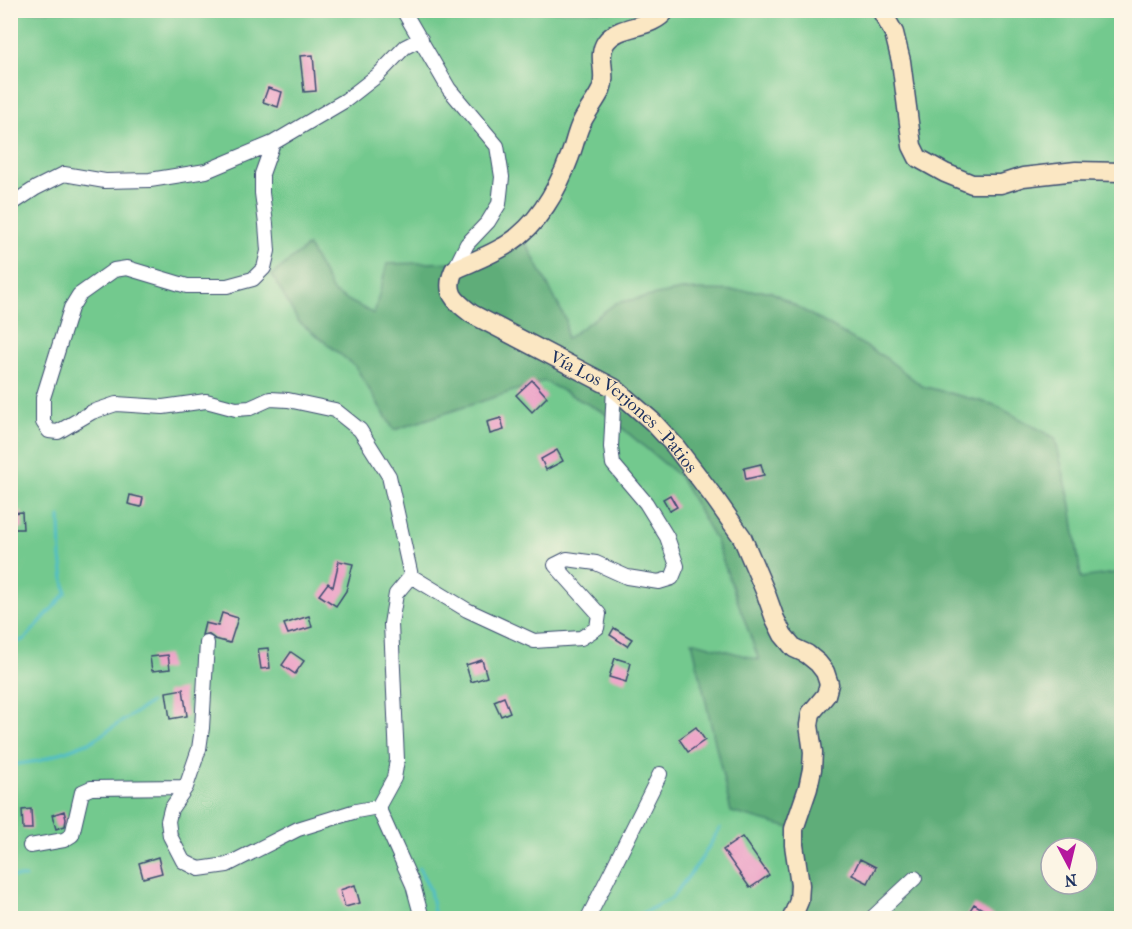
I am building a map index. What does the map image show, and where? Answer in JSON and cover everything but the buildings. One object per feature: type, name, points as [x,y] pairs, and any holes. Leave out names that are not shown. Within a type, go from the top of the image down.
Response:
[{"type":"street","points":[[403,10],[450,90],[497,146],[502,177],[499,204],[488,222],[467,244],[454,270]]},
{"type":"street","points":[[454,270],[506,245],[519,236],[548,204],[571,155],[580,125],[604,82],[602,51],[607,41],[615,33],[650,22],[663,15],[666,10]]},
{"type":"street","points":[[880,10],[894,33],[901,61],[912,146],[918,158],[945,174],[972,184],[1001,184],[1023,177],[1076,171],[1122,172]]},
{"type":"street","points":[[10,205],[64,174],[105,181],[150,180],[206,171],[273,142],[346,100],[378,75],[405,47],[421,39]]},
{"type":"street","points":[[273,142],[262,174],[268,251],[264,268],[253,279],[227,286],[187,286],[126,268],[114,270],[79,295],[71,308],[43,398],[43,422],[49,431],[58,432],[92,412],[116,404],[164,407],[206,401],[236,409],[250,408],[270,399],[288,400],[335,410],[360,430],[389,476],[411,576],[467,610],[534,641],[581,638],[597,628],[599,614],[555,565],[567,559],[596,563],[627,577],[659,582],[672,578],[677,566],[667,537],[646,503],[613,464],[611,447],[614,388]]},
{"type":"street","name":"Vía Los Verjones - Patios","points":[[454,270],[450,285],[456,302],[472,314],[614,388],[653,422],[675,446],[742,537],[783,635],[794,648],[807,654],[825,672],[829,684],[826,695],[811,713],[809,725],[813,752],[812,769],[794,829],[800,885],[799,901],[792,918]]},
{"type":"street","points":[[378,807],[394,778],[397,759],[391,624],[396,594],[411,576]]},
{"type":"street","points":[[207,643],[199,749],[186,787],[171,809],[168,821],[170,836],[183,861],[199,869],[227,866],[298,829],[356,811],[378,807]]},
{"type":"street","points":[[588,918],[660,774]]},
{"type":"street","points":[[30,846],[64,840],[72,835],[82,792],[91,788],[186,787]]},
{"type":"street","points":[[378,807],[413,885],[422,918]]},
{"type":"street","points":[[872,918],[915,878]]},
{"type":"green space","points":[[10,11],[1121,11],[1121,918],[11,918]]},
{"type":"green space","points":[[526,243],[566,320],[566,339],[616,303],[682,290],[770,291],[886,358],[922,386],[995,405],[1055,438],[1071,505],[1081,578],[1121,572],[1121,918],[792,918],[794,829],[731,812],[692,641],[759,660],[715,539],[679,476],[603,412],[544,381],[394,430],[355,366],[298,321],[272,275],[308,246],[334,293],[374,314],[387,264],[461,262]]},
{"type":"waterway","points":[[10,645],[25,639],[66,593],[61,558],[60,517]]},
{"type":"waterway","points":[[10,767],[39,761],[92,741],[150,703]]},
{"type":"waterway","points":[[632,918],[671,899],[700,861],[720,828]]},
{"type":"waterway","points":[[419,868],[430,890],[435,918]]},
{"type":"waterway","points":[[10,877],[25,877]]}]
